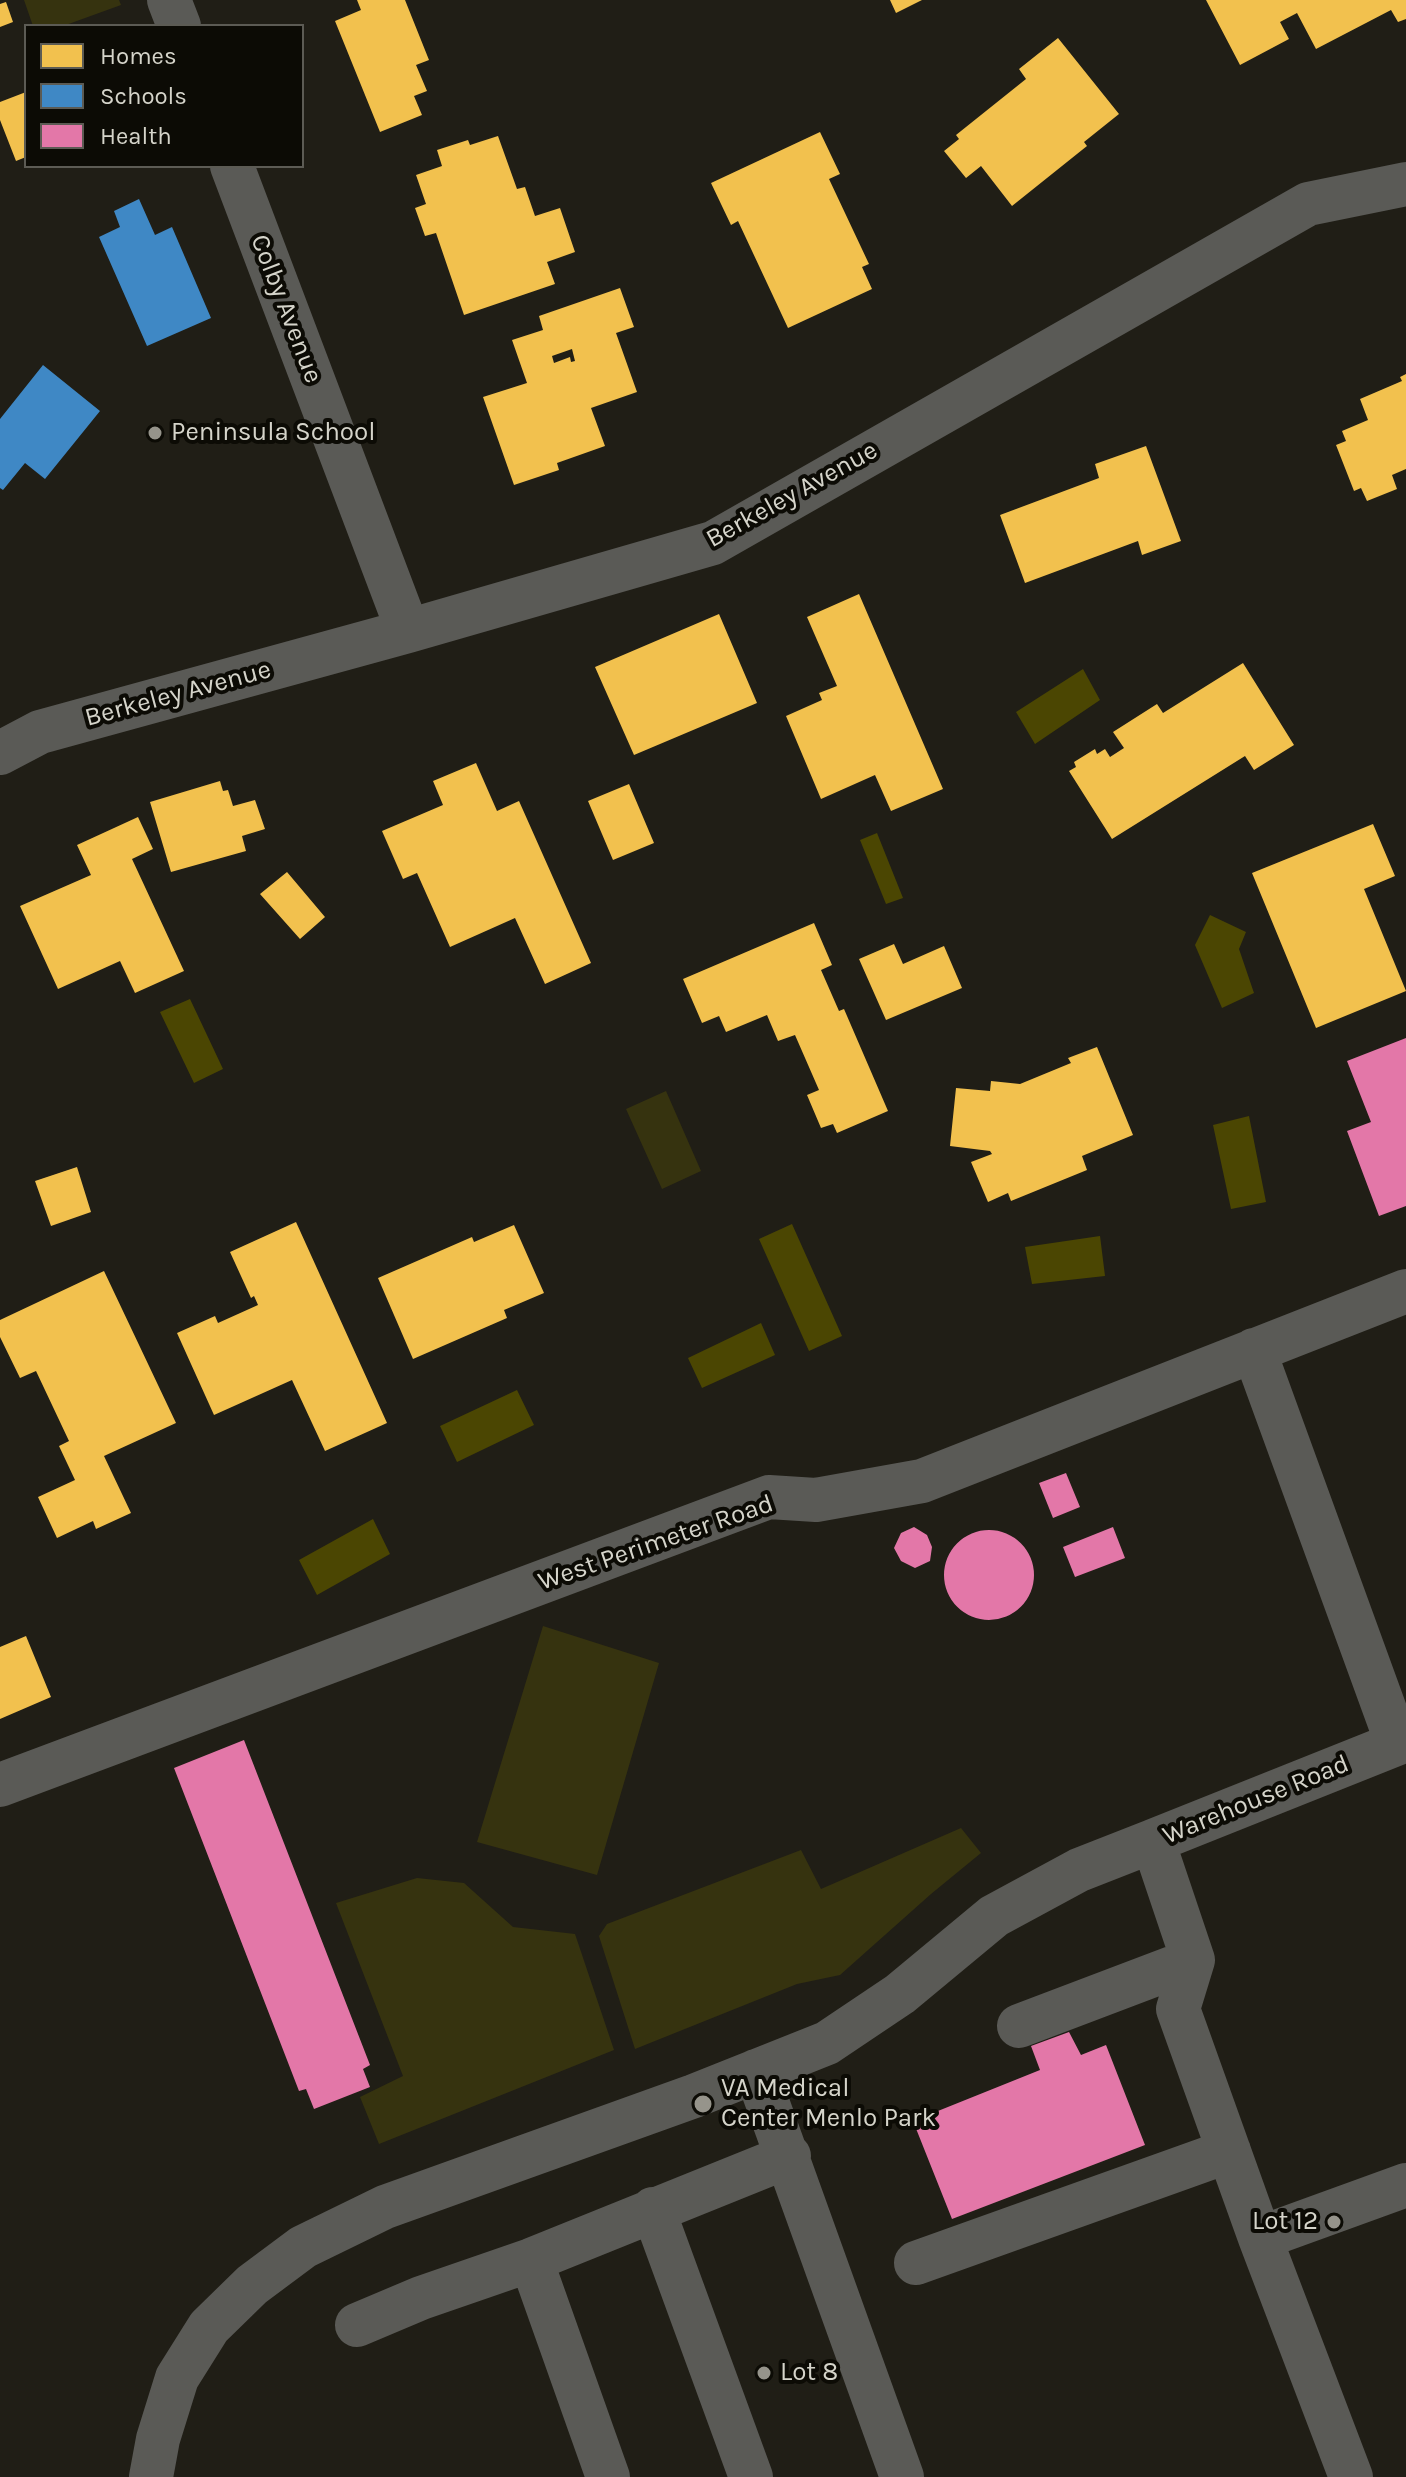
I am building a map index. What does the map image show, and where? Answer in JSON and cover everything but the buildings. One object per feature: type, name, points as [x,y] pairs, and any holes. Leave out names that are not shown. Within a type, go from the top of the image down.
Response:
[{"type":"street","points":[[169,0],[178,24]]},
{"type":"street","name":"Colby Avenue","points":[[233,168],[408,631]]},
{"type":"street","name":"Berkeley Avenue","points":[[0,753],[40,732],[713,543],[1308,204],[1406,184]]},
{"type":"street","name":"West Perimeter Road","points":[[0,1785],[769,1497],[816,1500],[922,1481],[1406,1291]]},
{"type":"street","points":[[1254,1350],[1402,1741]]},
{"type":"street","name":"Warehouse Road","points":[[1193,1960],[1153,1841],[1402,1741]]},
{"type":"street","points":[[151,2477],[158,2439],[177,2378],[209,2327],[252,2285],[303,2247],[385,2207],[680,2102],[827,2043],[900,1994],[994,1916],[1079,1870],[1153,1841]]},
{"type":"street","points":[[1019,2026],[1193,1960]]},
{"type":"street","points":[[1193,1960],[1178,2009],[1260,2238],[1351,2477]]},
{"type":"street","points":[[756,2071],[902,2477]]},
{"type":"street","points":[[916,2263],[1229,2151]]},
{"type":"street","points":[[357,2325],[421,2298],[531,2260],[789,2156]]},
{"type":"street","points":[[1260,2238],[1406,2185]]},
{"type":"street","points":[[653,2209],[751,2477]]},
{"type":"street","points":[[531,2260],[608,2477]]},
{"type":"shaded area","points":[[24,0],[119,0],[121,5],[69,24],[32,24]]},
{"type":"shaded area","points":[[1083,669],[1100,700],[1035,744],[1016,712]]},
{"type":"shaded area","points":[[877,833],[903,898],[886,904],[860,840]]},
{"type":"shaded area","points":[[1210,915],[1246,932],[1239,949],[1254,993],[1222,1008],[1195,945]]},
{"type":"shaded area","points":[[190,999],[223,1069],[194,1083],[160,1012]]},
{"type":"shaded area","points":[[666,1091],[701,1171],[662,1189],[626,1109]]},
{"type":"shaded area","points":[[1249,1116],[1266,1202],[1231,1209],[1213,1125]]},
{"type":"shaded area","points":[[792,1224],[842,1336],[809,1351],[759,1239]]},
{"type":"shaded area","points":[[1100,1236],[1105,1276],[1032,1284],[1025,1247]]},
{"type":"shaded area","points":[[761,1323],[775,1355],[702,1388],[688,1358]]},
{"type":"shaded area","points":[[517,1390],[534,1425],[457,1462],[440,1426]]},
{"type":"shaded area","points":[[373,1519],[390,1554],[317,1595],[299,1560]]},
{"type":"shaded area","points":[[543,1626],[659,1663],[597,1875],[477,1842]]},
{"type":"shaded area","points":[[961,1828],[981,1853],[840,1975],[797,1984],[635,2049],[599,1936],[607,1924],[801,1850],[821,1889]]},
{"type":"shaded area","points":[[417,1878],[464,1883],[513,1927],[575,1934],[614,2050],[379,2144],[360,2097],[403,2076],[336,1903]]},
{"type":"place","name":"Peninsula School","points":[[155,433]]},
{"type":"place","name":"VA Medical Center Menlo Park","points":[[703,2104]]},
{"type":"place","name":"Lot 12","points":[[1334,2222]]},
{"type":"place","name":"Lot 8","points":[[764,2373]]}]
